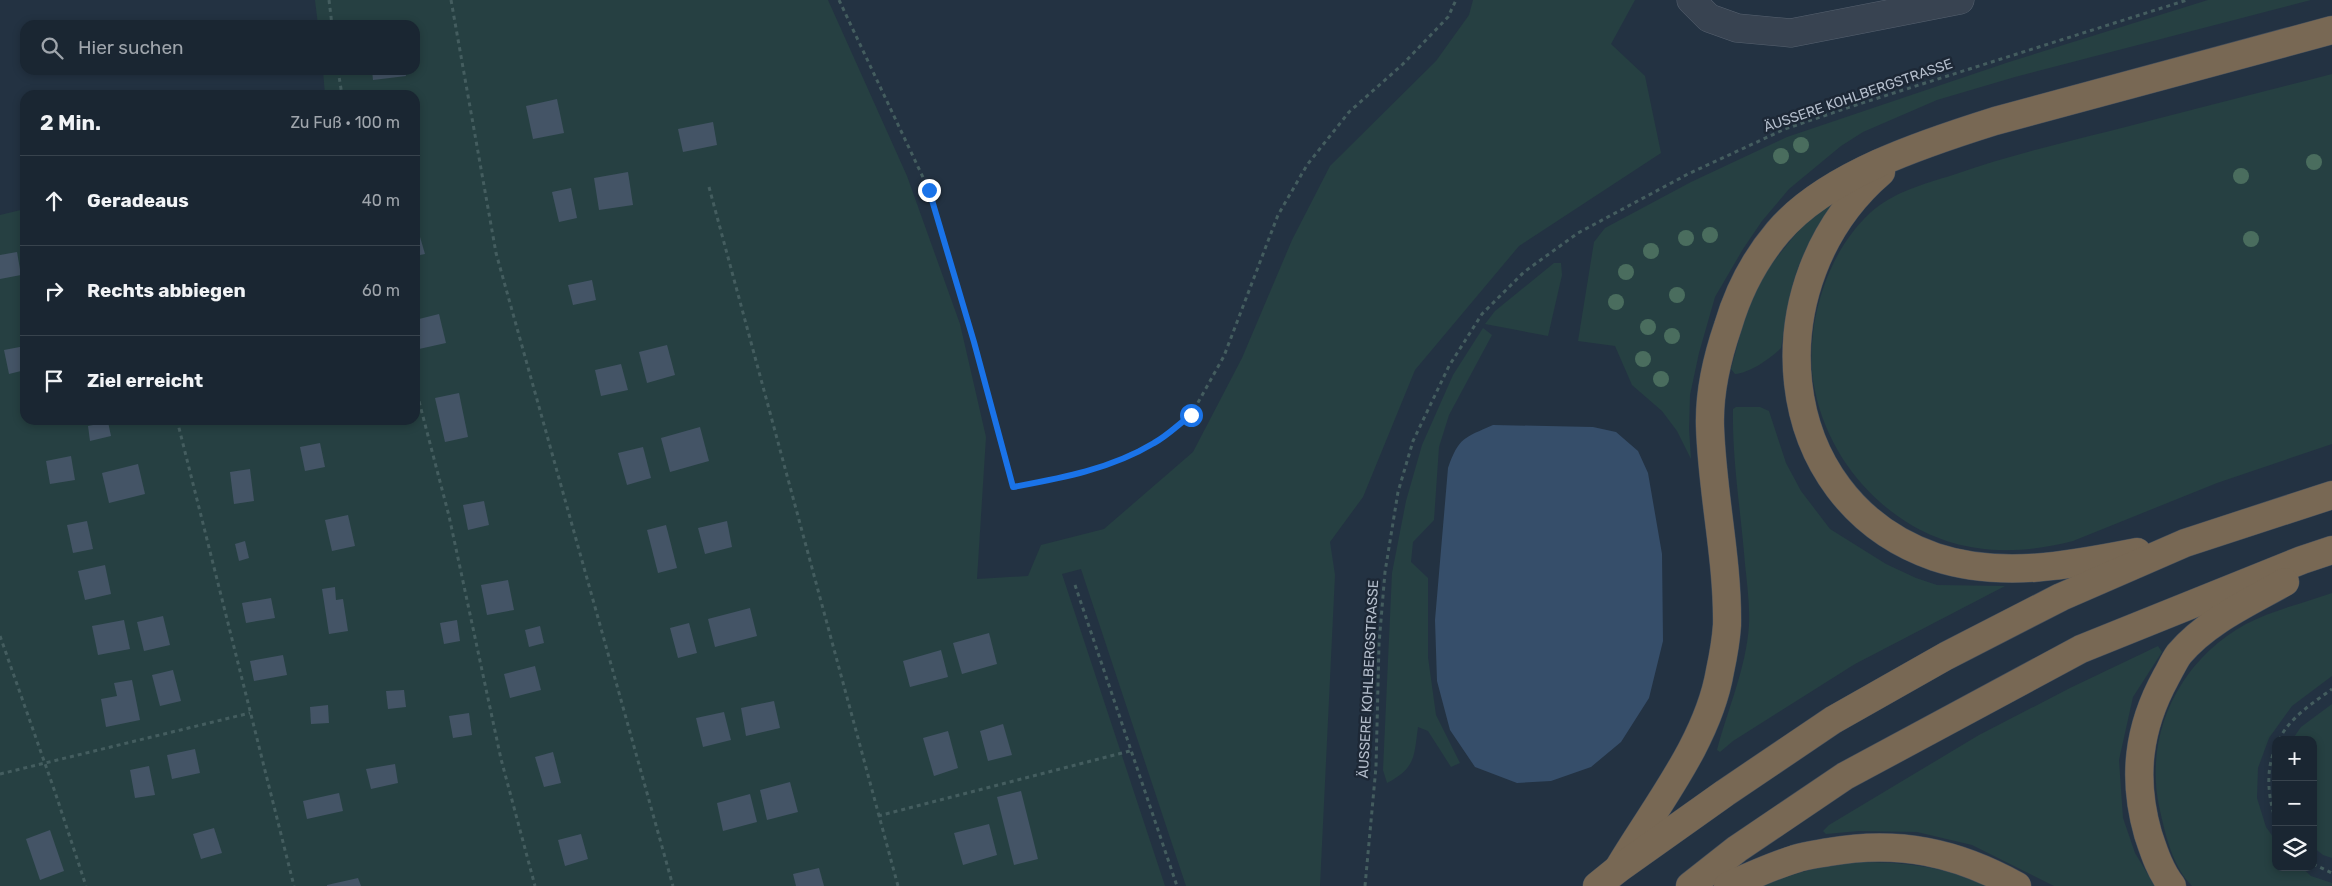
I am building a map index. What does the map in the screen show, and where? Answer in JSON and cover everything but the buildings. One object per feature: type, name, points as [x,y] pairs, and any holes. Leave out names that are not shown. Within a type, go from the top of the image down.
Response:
[{"type":"highway","points":[[1618,869],[1688,755],[1703,725],[1720,675],[1727,628],[1726,584],[1710,424],[1713,379],[1735,303],[1754,265],[1778,232],[1795,216],[1832,188],[1941,138],[1995,121],[2332,30]]},
{"type":"highway","points":[[1901,155],[1865,186],[1826,241],[1813,269],[1798,320],[1795,349],[1802,409],[1824,465],[1841,491],[1863,516],[1898,539],[1934,556],[1971,567],[2018,569],[2057,566],[2185,543]]},
{"type":"highway","points":[[1597,886],[1618,869],[1832,720],[1946,656],[2061,598],[2185,543],[2332,495]]},
{"type":"highway","points":[[1690,886],[1737,849],[1845,776],[2081,649],[2302,560],[2332,550]]},
{"type":"highway","points":[[2172,886],[2153,851],[2138,789],[2139,757],[2145,728],[2158,692],[2178,655],[2206,628],[2235,610],[2332,559]]},
{"type":"highway","points":[[1728,886],[1797,858],[1844,850],[1880,847],[1924,850],[1956,859],[2017,886]]},
{"type":"lane","points":[[1691,0],[1709,18],[1736,28],[1791,33],[1960,0]]},
{"type":"path","points":[[329,0],[331,20]]},
{"type":"path","points":[[451,0],[496,253],[673,886]]},
{"type":"path","points":[[839,0],[929,190],[974,342],[1013,487],[1070,476],[1107,465],[1154,443],[1191,415],[1224,356],[1278,215],[1307,165],[1349,112],[1403,64],[1448,16],[1456,0]]},
{"type":"path","name":"ÄUSSERE KOHLBERGSTRASSE","points":[[1365,886],[1376,766],[1379,644],[1385,572],[1398,492],[1413,441],[1449,366],[1482,314],[1524,272],[1578,233],[1688,174],[1785,129],[1856,104],[2187,0]]},
{"type":"path","points":[[339,75],[341,90]]},
{"type":"path","points":[[709,187],[898,886]]},
{"type":"path","points":[[420,405],[449,516],[501,759],[535,886]]},
{"type":"path","points":[[178,425],[294,886]]},
{"type":"path","points":[[1075,585],[1177,886]]},
{"type":"path","points":[[0,636],[86,886]]},
{"type":"path","points":[[2281,736],[2283,731],[2302,712],[2332,689]]},
{"type":"path","points":[[0,774],[250,713]]},
{"type":"path","points":[[878,816],[1130,751]]},
{"type":"path","points":[[2272,762],[2268,777],[2272,806]]},
{"type":"path","points":[[2317,866],[2332,873]]},
{"type":"green space","points":[[315,0],[828,0],[907,176],[960,324],[986,437],[977,579],[1028,576],[1041,545],[1104,529],[1193,452],[1242,358],[1292,240],[1330,166],[1436,61],[1469,15],[1473,0],[1635,0],[1611,44],[1645,76],[1661,153],[1519,246],[1415,370],[1363,497],[1330,542],[1335,575],[1320,886],[1186,886],[1081,569],[1062,574],[1165,886],[0,886],[0,215],[20,210],[20,425],[420,425],[420,90],[325,90],[323,75],[420,75],[420,20],[317,20]]},
{"type":"green space","points":[[2208,0],[2311,0],[2015,77],[1937,100],[1863,132],[1841,146],[1789,189],[1762,221],[1715,297],[1699,353],[1690,395],[1689,429],[1691,459],[1677,431],[1662,411],[1632,385],[1615,346],[1578,341],[1594,242],[1605,228],[1691,182],[1787,137],[2009,62]]},
{"type":"green space","points":[[2332,74],[2332,444],[2217,483],[2073,541],[2037,548],[1989,549],[1948,541],[1920,530],[1895,514],[1872,495],[1852,472],[1836,447],[1823,420],[1813,383],[1812,366],[1814,325],[1821,294],[1841,250],[1859,224],[1870,213],[1899,194],[1992,162]]},
{"type":"green space","points":[[1844,197],[1813,238],[1799,265],[1790,295],[1781,348],[1760,364],[1747,371],[1735,374],[1731,369],[1746,313],[1765,272],[1811,215]]},
{"type":"green space","points":[[1554,263],[1561,263],[1562,275],[1548,336],[1485,324],[1495,311]]},
{"type":"green space","points":[[1483,328],[1492,335],[1449,415],[1439,447],[1434,520],[1413,542],[1411,562],[1428,578],[1428,657],[1436,715],[1460,763],[1451,767],[1428,731],[1418,727],[1412,760],[1404,772],[1387,783],[1383,770],[1392,573],[1406,501],[1422,445],[1453,375]]},
{"type":"green space","points":[[1736,407],[1760,407],[1769,411],[1786,463],[1801,491],[1830,529],[1886,564],[1916,578],[1937,585],[2005,586],[1855,664],[1733,741],[1720,752],[1717,750],[1740,673],[1749,625],[1748,594],[1734,448],[1733,409]]},
{"type":"green space","points":[[2332,593],[2332,676],[2292,706],[2269,738],[2258,768],[2257,798],[2266,827],[2272,835],[2272,871],[2305,871],[2311,876],[2332,883],[2332,886],[2192,886],[2174,859],[2159,806],[2156,779],[2157,752],[2163,726],[2172,701],[2202,657],[2223,639],[2246,624]]},
{"type":"green space","points":[[2158,646],[2162,652],[2133,697],[2119,760],[2123,818],[2135,853],[2155,886],[2054,886],[1972,845],[1917,832],[1859,831],[1826,834],[1823,831],[1829,825],[1979,735],[2070,688]]},
{"type":"green space","points":[[2332,704],[2332,858],[2317,850],[2317,736],[2295,736],[2301,727]]},
{"type":"green space","points":[[1853,862],[1904,864],[1938,869],[1954,873],[1986,886],[1760,886],[1806,871]]},
{"type":"water","points":[[1493,425],[1593,427],[1616,432],[1638,451],[1648,473],[1662,554],[1663,641],[1649,698],[1621,742],[1591,767],[1551,781],[1517,783],[1475,767],[1450,730],[1437,681],[1435,620],[1448,468],[1459,444],[1469,436]]},
{"type":"route","points":[[929,190],[1006,455],[1013,487],[1070,476],[1107,465],[1154,443],[1191,415]]}]
